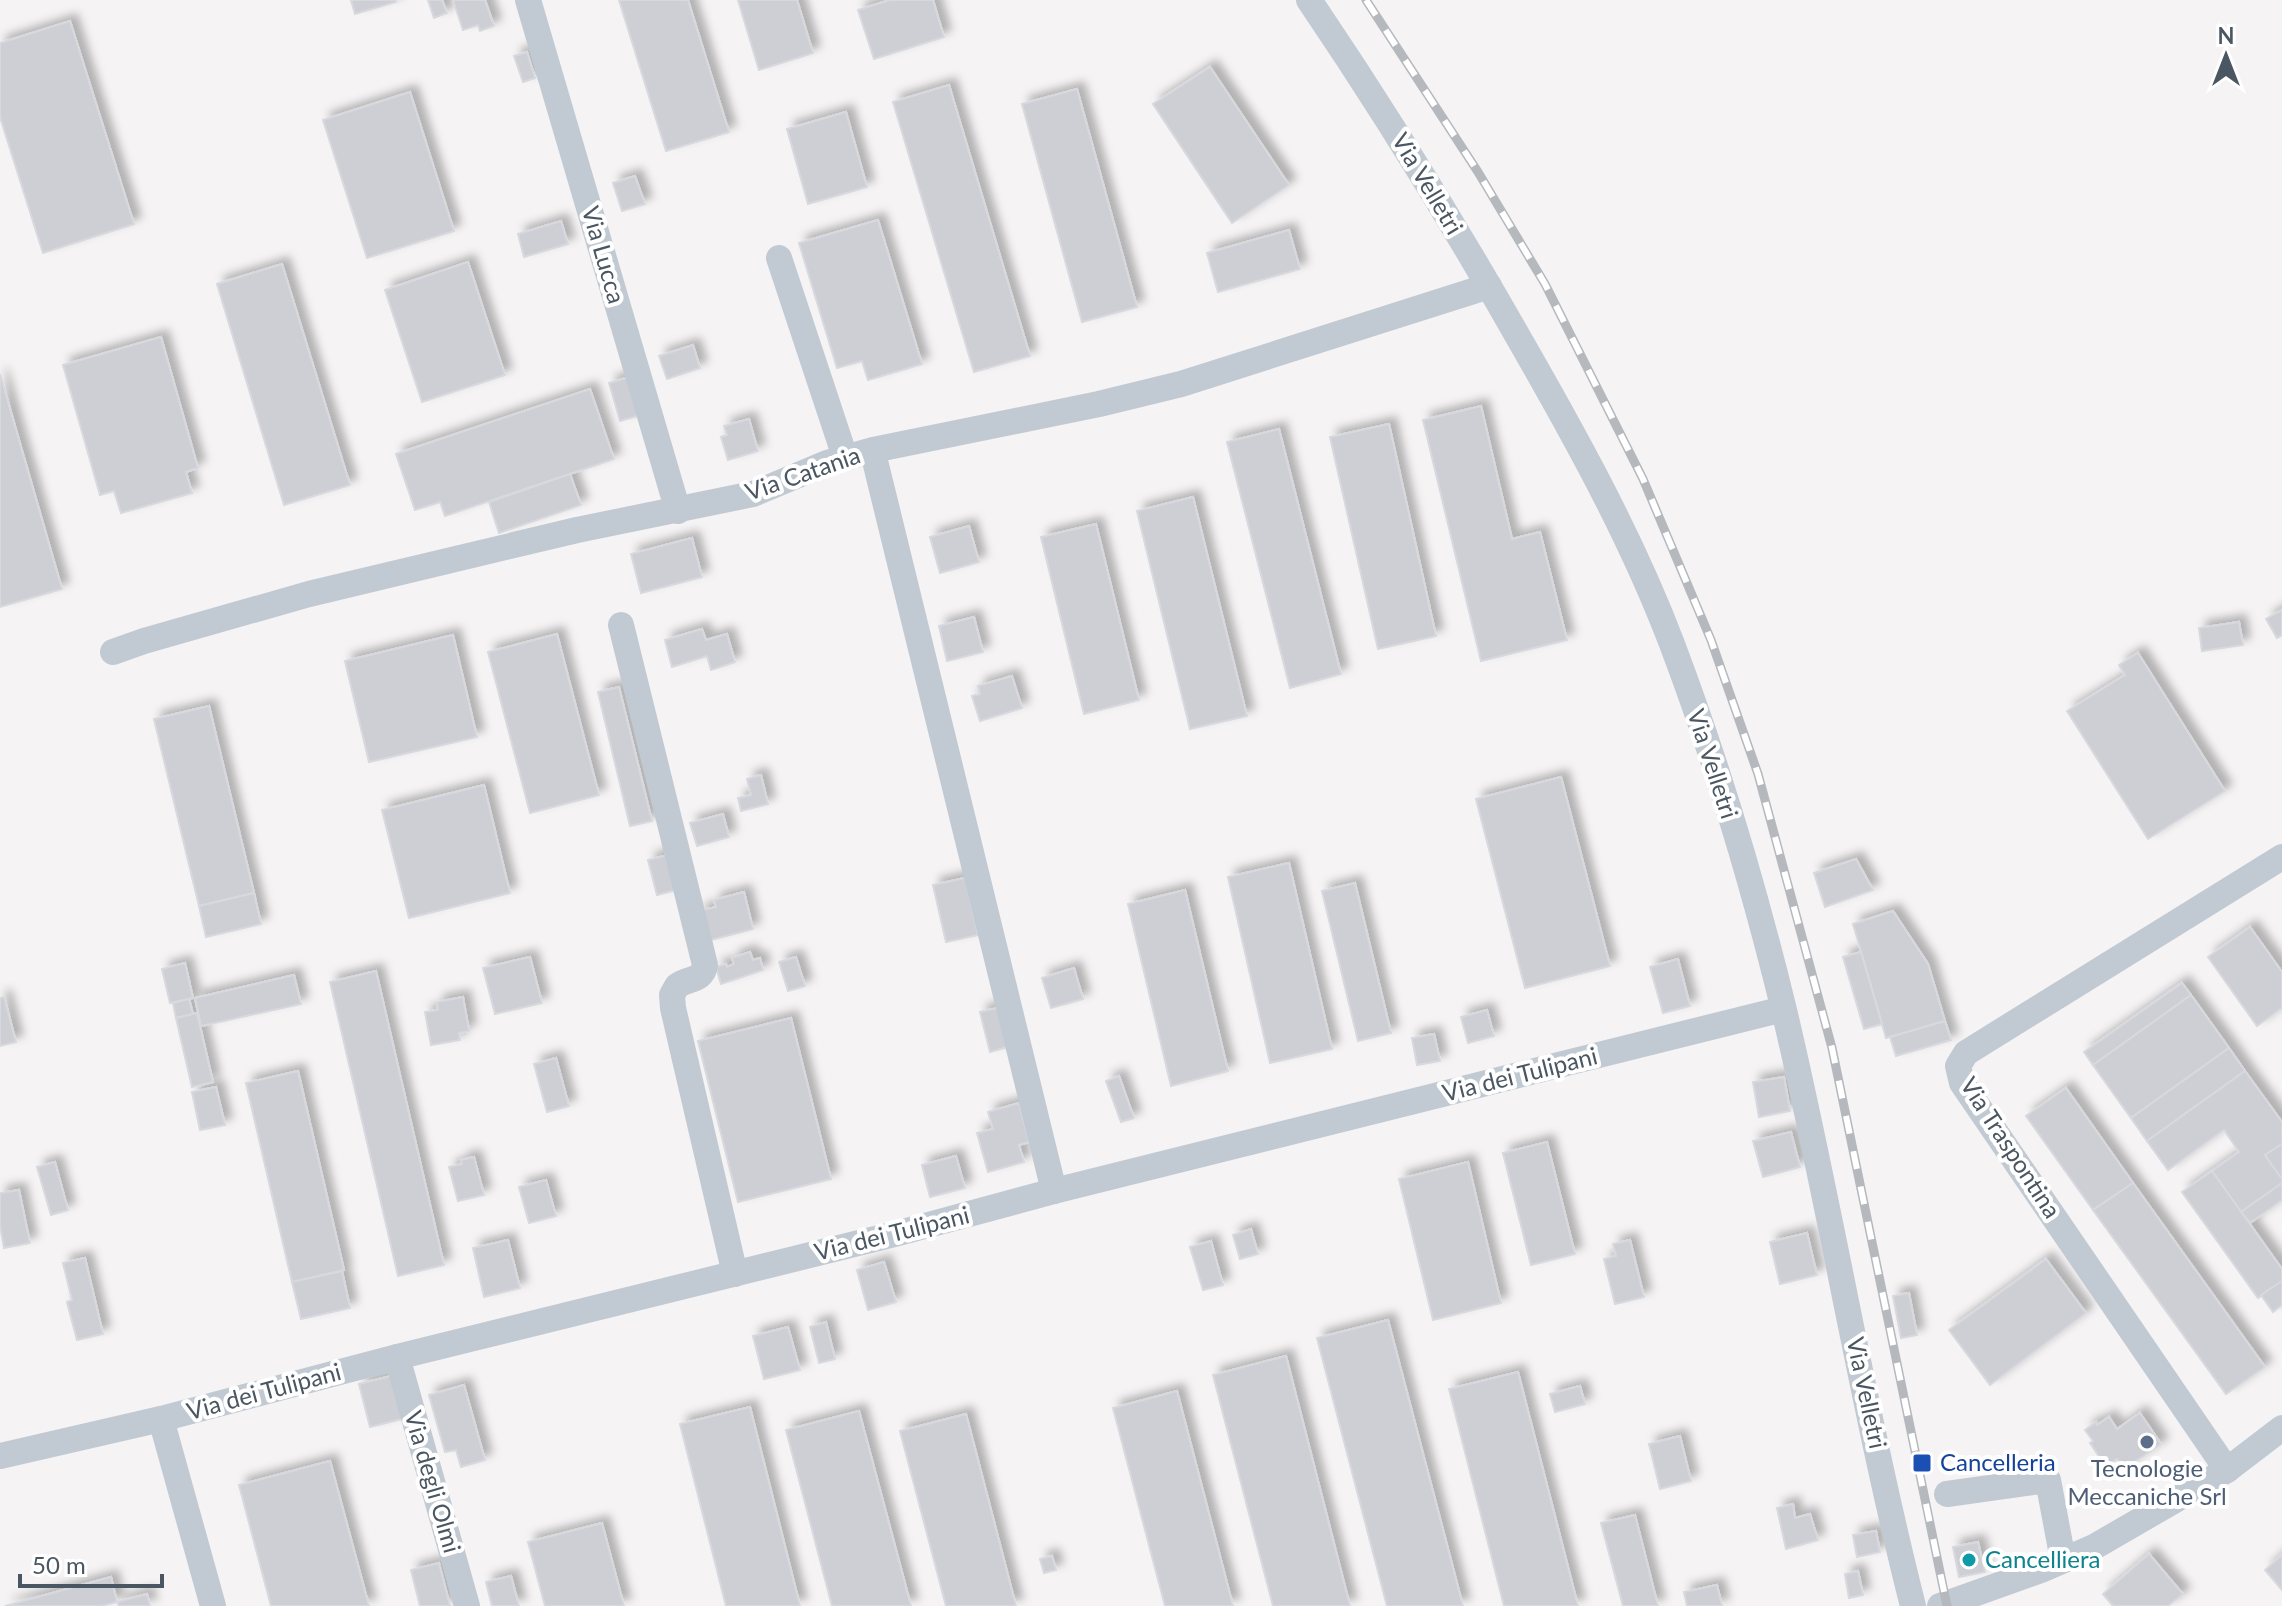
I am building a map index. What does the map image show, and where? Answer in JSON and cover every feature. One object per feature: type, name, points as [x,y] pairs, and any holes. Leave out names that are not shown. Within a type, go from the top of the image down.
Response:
[{"type":"street","name":"Via Lucca","points":[[528,0],[678,511]]},
{"type":"street","name":"Via Velletri","points":[[1309,0],[1372,92],[1489,286],[1572,433],[1658,608],[1726,805],[1783,1009],[1913,1606]]},
{"type":"street","points":[[779,258],[845,457]]},
{"type":"street","name":"Via Catania","points":[[113,652],[309,594],[566,532],[764,491],[845,457],[1181,384],[1489,286]]},
{"type":"street","points":[[876,465],[1054,1191]]},
{"type":"street","points":[[621,625],[705,965],[700,977],[677,986],[672,995],[673,1008],[735,1274]]},
{"type":"street","name":"Via Traspontina","points":[[2227,1470],[1962,1083],[1958,1066],[1966,1053],[2282,857]]},
{"type":"street","name":"Via dei Tulipani","points":[[0,1456],[161,1419],[735,1274],[847,1234],[1054,1191],[1783,1009]]},
{"type":"street","name":"Via degli Olmi","points":[[397,1357],[467,1606]]},
{"type":"street","points":[[161,1419],[213,1606]]},
{"type":"street","points":[[1940,1606],[2094,1547],[2227,1470],[2282,1428]]},
{"type":"street","points":[[1947,1494],[2048,1480],[2063,1560]]},
{"type":"building","points":[[351,0],[395,0],[396,2],[355,14]]},
{"type":"building","points":[[428,0],[442,0],[447,13],[434,18]]},
{"type":"building","points":[[453,0],[485,0],[494,26],[480,31],[478,25],[463,30]]},
{"type":"building","points":[[619,0],[688,0],[729,132],[666,151]]},
{"type":"building","points":[[738,0],[797,0],[813,53],[759,70]]},
{"type":"building","points":[[890,0],[933,0],[944,37],[874,59],[858,10]]},
{"type":"building","points":[[70,21],[134,224],[43,253],[0,117],[0,43]]},
{"type":"building","points":[[527,52],[535,78],[523,82],[514,56]]},
{"type":"building","points":[[1210,67],[1289,185],[1232,223],[1153,104]]},
{"type":"building","points":[[949,85],[1030,356],[974,372],[893,102]]},
{"type":"building","points":[[1077,89],[1137,307],[1082,322],[1022,104]]},
{"type":"building","points":[[410,92],[454,231],[367,258],[323,120]]},
{"type":"building","points":[[846,112],[867,187],[808,204],[787,129]]},
{"type":"building","points":[[635,176],[645,204],[622,211],[613,183]]},
{"type":"building","points":[[878,220],[922,364],[868,380],[862,361],[837,368],[799,243]]},
{"type":"building","points":[[561,221],[568,244],[524,257],[518,234]]},
{"type":"building","points":[[1289,230],[1300,269],[1218,292],[1207,253]]},
{"type":"building","points":[[468,262],[505,375],[422,402],[385,290]]},
{"type":"building","points":[[282,264],[350,485],[284,505],[217,284]]},
{"type":"building","points":[[161,337],[198,468],[186,472],[192,493],[121,513],[114,491],[100,495],[63,365]]},
{"type":"building","points":[[693,345],[700,368],[667,379],[659,356]]},
{"type":"building","points":[[0,374],[62,589],[0,607]]},
{"type":"building","points":[[633,376],[644,414],[620,421],[609,383]]},
{"type":"building","points":[[590,389],[614,459],[445,516],[440,502],[415,510],[396,454]]},
{"type":"building","points":[[1481,406],[1512,539],[1540,532],[1567,640],[1481,661],[1423,420]]},
{"type":"building","points":[[749,419],[758,451],[728,460],[721,437],[727,435],[724,426]]},
{"type":"building","points":[[1389,424],[1436,636],[1378,649],[1330,437]]},
{"type":"building","points":[[1279,429],[1341,674],[1290,688],[1227,442]]},
{"type":"building","points":[[570,474],[581,505],[499,533],[489,502]]},
{"type":"building","points":[[1193,497],[1247,716],[1190,729],[1137,511]]},
{"type":"building","points":[[1096,524],[1139,700],[1084,714],[1041,537]]},
{"type":"building","points":[[969,526],[979,562],[940,573],[930,537]]},
{"type":"building","points":[[692,538],[702,577],[641,593],[631,554]]},
{"type":"building","points":[[2282,610],[2282,635],[2277,638],[2266,619]]},
{"type":"building","points":[[974,617],[983,652],[947,661],[939,626]]},
{"type":"building","points":[[2239,622],[2243,645],[2202,651],[2199,628]]},
{"type":"building","points":[[702,629],[706,640],[727,634],[735,662],[711,670],[707,656],[672,667],[665,640]]},
{"type":"building","points":[[557,634],[599,795],[530,813],[488,652]]},
{"type":"building","points":[[453,635],[477,737],[369,762],[345,661]]},
{"type":"building","points":[[2138,653],[2225,791],[2148,839],[2067,711],[2125,675],[2119,665]]},
{"type":"building","points":[[1012,676],[1022,708],[980,721],[972,696],[980,694],[978,686]]},
{"type":"building","points":[[619,687],[652,821],[630,826],[598,692]]},
{"type":"building","points":[[209,706],[254,893],[199,906],[154,719]]},
{"type":"building","points":[[761,775],[768,804],[741,811],[738,798],[751,795],[747,779]]},
{"type":"building","points":[[1561,777],[1610,966],[1525,988],[1476,799]]},
{"type":"building","points":[[484,785],[510,893],[409,918],[382,810]]},
{"type":"building","points":[[723,814],[729,837],[697,846],[690,823]]},
{"type":"building","points":[[668,855],[676,890],[657,895],[648,860]]},
{"type":"building","points":[[1856,859],[1873,890],[1825,907],[1814,873]]},
{"type":"building","points":[[1289,863],[1332,1049],[1270,1063],[1228,877]]},
{"type":"building","points":[[965,878],[978,935],[946,942],[933,885]]},
{"type":"building","points":[[1355,883],[1391,1033],[1358,1041],[1322,891]]},
{"type":"building","points":[[1185,890],[1228,1071],[1171,1086],[1128,904]]},
{"type":"building","points":[[744,892],[753,929],[707,941],[699,911],[716,907],[714,900]]},
{"type":"building","points":[[254,893],[261,924],[206,937],[199,906]]},
{"type":"building","points":[[1893,911],[1928,964],[1945,1021],[1886,1038],[1853,924]]},
{"type":"building","points":[[2250,927],[2282,972],[2282,1008],[2257,1026],[2208,957]]},
{"type":"building","points":[[750,952],[753,960],[760,958],[763,970],[721,984],[716,967],[734,964],[732,958]]},
{"type":"building","points":[[1861,952],[1882,1024],[1864,1029],[1843,957]]},
{"type":"building","points":[[530,957],[542,1003],[495,1014],[483,968]]},
{"type":"building","points":[[796,957],[805,986],[788,991],[779,962]]},
{"type":"building","points":[[1678,959],[1690,1006],[1663,1013],[1650,967]]},
{"type":"building","points":[[185,963],[193,998],[170,1003],[162,969]]},
{"type":"building","points":[[1074,968],[1083,999],[1051,1008],[1042,978]]},
{"type":"building","points":[[376,971],[444,1265],[398,1276],[330,982]]},
{"type":"building","points":[[294,975],[301,1004],[201,1026],[195,998]]},
{"type":"building","points":[[2182,983],[2191,995],[2093,1065],[2084,1052]]},
{"type":"building","points":[[2191,995],[2229,1048],[2131,1118],[2093,1065]]},
{"type":"building","points":[[4,997],[16,1042],[0,1046],[0,998]]},
{"type":"building","points":[[463,997],[469,1031],[459,1033],[460,1040],[431,1045],[425,1012],[438,1010],[437,1002]]},
{"type":"building","points":[[189,999],[193,1014],[176,1018],[173,1003]]},
{"type":"building","points":[[997,1008],[1007,1047],[990,1052],[980,1012]]},
{"type":"building","points":[[1487,1010],[1494,1036],[1468,1043],[1461,1017]]},
{"type":"building","points":[[197,1013],[213,1082],[192,1087],[176,1018]]},
{"type":"building","points":[[791,1018],[831,1179],[738,1202],[698,1041]]},
{"type":"building","points":[[1945,1021],[1951,1040],[1896,1056],[1890,1037]]},
{"type":"building","points":[[1434,1034],[1440,1061],[1417,1065],[1412,1038]]},
{"type":"building","points":[[2229,1048],[2245,1071],[2147,1141],[2131,1118]]},
{"type":"building","points":[[556,1058],[569,1106],[547,1112],[534,1064]]},
{"type":"building","points":[[298,1071],[344,1270],[292,1282],[246,1083]]},
{"type":"building","points":[[2245,1071],[2282,1122],[2282,1144],[2265,1155],[2282,1183],[2241,1212],[2212,1171],[2239,1152],[2224,1130],[2168,1170],[2147,1141]]},
{"type":"building","points":[[1119,1076],[1134,1118],[1121,1122],[1106,1081]]},
{"type":"building","points":[[1784,1077],[1790,1111],[1759,1117],[1753,1082]]},
{"type":"building","points":[[216,1087],[225,1125],[200,1130],[192,1092]]},
{"type":"building","points":[[2066,1088],[2133,1183],[2093,1210],[2026,1116]]},
{"type":"building","points":[[1019,1103],[1029,1142],[1019,1145],[1024,1162],[988,1172],[977,1133],[993,1129],[988,1112]]},
{"type":"building","points":[[1791,1132],[1800,1167],[1763,1177],[1753,1141]]},
{"type":"building","points":[[1547,1142],[1575,1254],[1531,1265],[1503,1153]]},
{"type":"building","points":[[2282,1144],[2282,1179],[2265,1155]]},
{"type":"building","points":[[956,1156],[965,1188],[930,1197],[922,1165]]},
{"type":"building","points":[[474,1157],[484,1195],[458,1201],[449,1167]]},
{"type":"building","points":[[55,1162],[68,1210],[51,1215],[37,1167]]},
{"type":"building","points":[[1468,1162],[1501,1303],[1433,1320],[1399,1179]]},
{"type":"building","points":[[2212,1171],[2282,1269],[2282,1281],[2258,1298],[2182,1192]]},
{"type":"building","points":[[546,1180],[556,1216],[529,1223],[519,1187]]},
{"type":"building","points":[[2133,1183],[2265,1367],[2226,1394],[2093,1210]]},
{"type":"building","points":[[2282,1183],[2282,1200],[2250,1223],[2241,1212]]},
{"type":"building","points":[[19,1190],[30,1243],[4,1248],[0,1193]]},
{"type":"building","points":[[1251,1229],[1258,1254],[1240,1259],[1233,1235]]},
{"type":"building","points":[[1807,1233],[1817,1275],[1780,1284],[1770,1242]]},
{"type":"building","points":[[508,1240],[520,1288],[484,1297],[473,1248]]},
{"type":"building","points":[[1630,1240],[1644,1297],[1615,1304],[1604,1259],[1616,1256],[1613,1244]]},
{"type":"building","points":[[1211,1241],[1223,1285],[1203,1290],[1190,1247]]},
{"type":"building","points":[[85,1258],[103,1334],[77,1340],[67,1302],[72,1300],[63,1263]]},
{"type":"building","points":[[2046,1259],[2086,1313],[1990,1385],[1949,1330]]},
{"type":"building","points":[[884,1262],[896,1302],[868,1310],[857,1270]]},
{"type":"building","points":[[342,1271],[350,1308],[301,1319],[292,1282]]},
{"type":"building","points":[[2282,1281],[2282,1305],[2273,1312],[2261,1295]]},
{"type":"building","points":[[1909,1293],[1917,1335],[1901,1338],[1893,1296]]},
{"type":"building","points":[[1388,1320],[1463,1606],[1387,1606],[1317,1338]]},
{"type":"building","points":[[826,1322],[835,1359],[819,1363],[810,1327]]},
{"type":"building","points":[[788,1327],[800,1370],[764,1379],[753,1336]]},
{"type":"building","points":[[1286,1356],[1350,1606],[1273,1606],[1213,1375]]},
{"type":"building","points":[[1518,1372],[1578,1606],[1504,1606],[1449,1389]]},
{"type":"building","points":[[395,1375],[406,1418],[370,1427],[359,1384]]},
{"type":"building","points":[[464,1385],[485,1460],[461,1467],[456,1450],[445,1452],[429,1395]]},
{"type":"building","points":[[1580,1386],[1585,1404],[1555,1412],[1550,1394]]},
{"type":"building","points":[[1177,1391],[1233,1606],[1165,1606],[1113,1408]]},
{"type":"building","points":[[750,1407],[800,1606],[726,1606],[680,1424]]},
{"type":"building","points":[[859,1411],[911,1606],[832,1606],[786,1430]]},
{"type":"building","points":[[2140,1413],[2161,1444],[2124,1469],[2117,1459],[2106,1467],[2085,1430],[2109,1417],[2117,1429]]},
{"type":"building","points":[[966,1414],[1016,1606],[946,1606],[900,1431]]},
{"type":"building","points":[[1680,1436],[1691,1481],[1660,1489],[1649,1444]]},
{"type":"building","points":[[330,1461],[369,1606],[271,1606],[239,1485]]},
{"type":"building","points":[[1793,1504],[1795,1518],[1810,1514],[1818,1540],[1786,1549],[1777,1508]]},
{"type":"building","points":[[1635,1515],[1658,1606],[1623,1606],[1601,1523]]},
{"type":"building","points":[[602,1523],[624,1606],[545,1606],[528,1542]]},
{"type":"building","points":[[1876,1531],[1880,1552],[1857,1557],[1853,1535]]},
{"type":"building","name":"Cancelliera","points":[[1978,1542],[1985,1572],[1959,1577],[1953,1547]]},
{"type":"building","points":[[2149,1554],[2183,1594],[2168,1606],[2113,1606],[2103,1594]]},
{"type":"building","points":[[2282,1555],[2282,1590],[2265,1570]]},
{"type":"building","points":[[1052,1556],[1056,1570],[1044,1573],[1040,1559]]},
{"type":"building","points":[[439,1563],[450,1606],[420,1606],[411,1570]]},
{"type":"building","points":[[1858,1571],[1863,1595],[1849,1598],[1845,1574]]},
{"type":"building","points":[[511,1576],[519,1606],[492,1606],[486,1582]]},
{"type":"building","points":[[111,1577],[117,1602],[101,1606],[5,1606]]},
{"type":"building","points":[[1717,1585],[1722,1606],[1687,1606],[1684,1592]]},
{"type":"building","points":[[147,1594],[150,1606],[119,1606],[117,1602]]},
{"type":"railway","points":[[1366,0],[1478,172],[1545,284],[1643,479],[1711,640],[1758,774],[1832,1048],[1947,1606]]},
{"type":"place","name":"Tecnologie Meccaniche Srl","points":[[2147,1442]]},
{"type":"place","name":"Cancelleria","points":[[1922,1463]]},
{"type":"place","name":"Cancelliera","points":[[1969,1560]]}]
